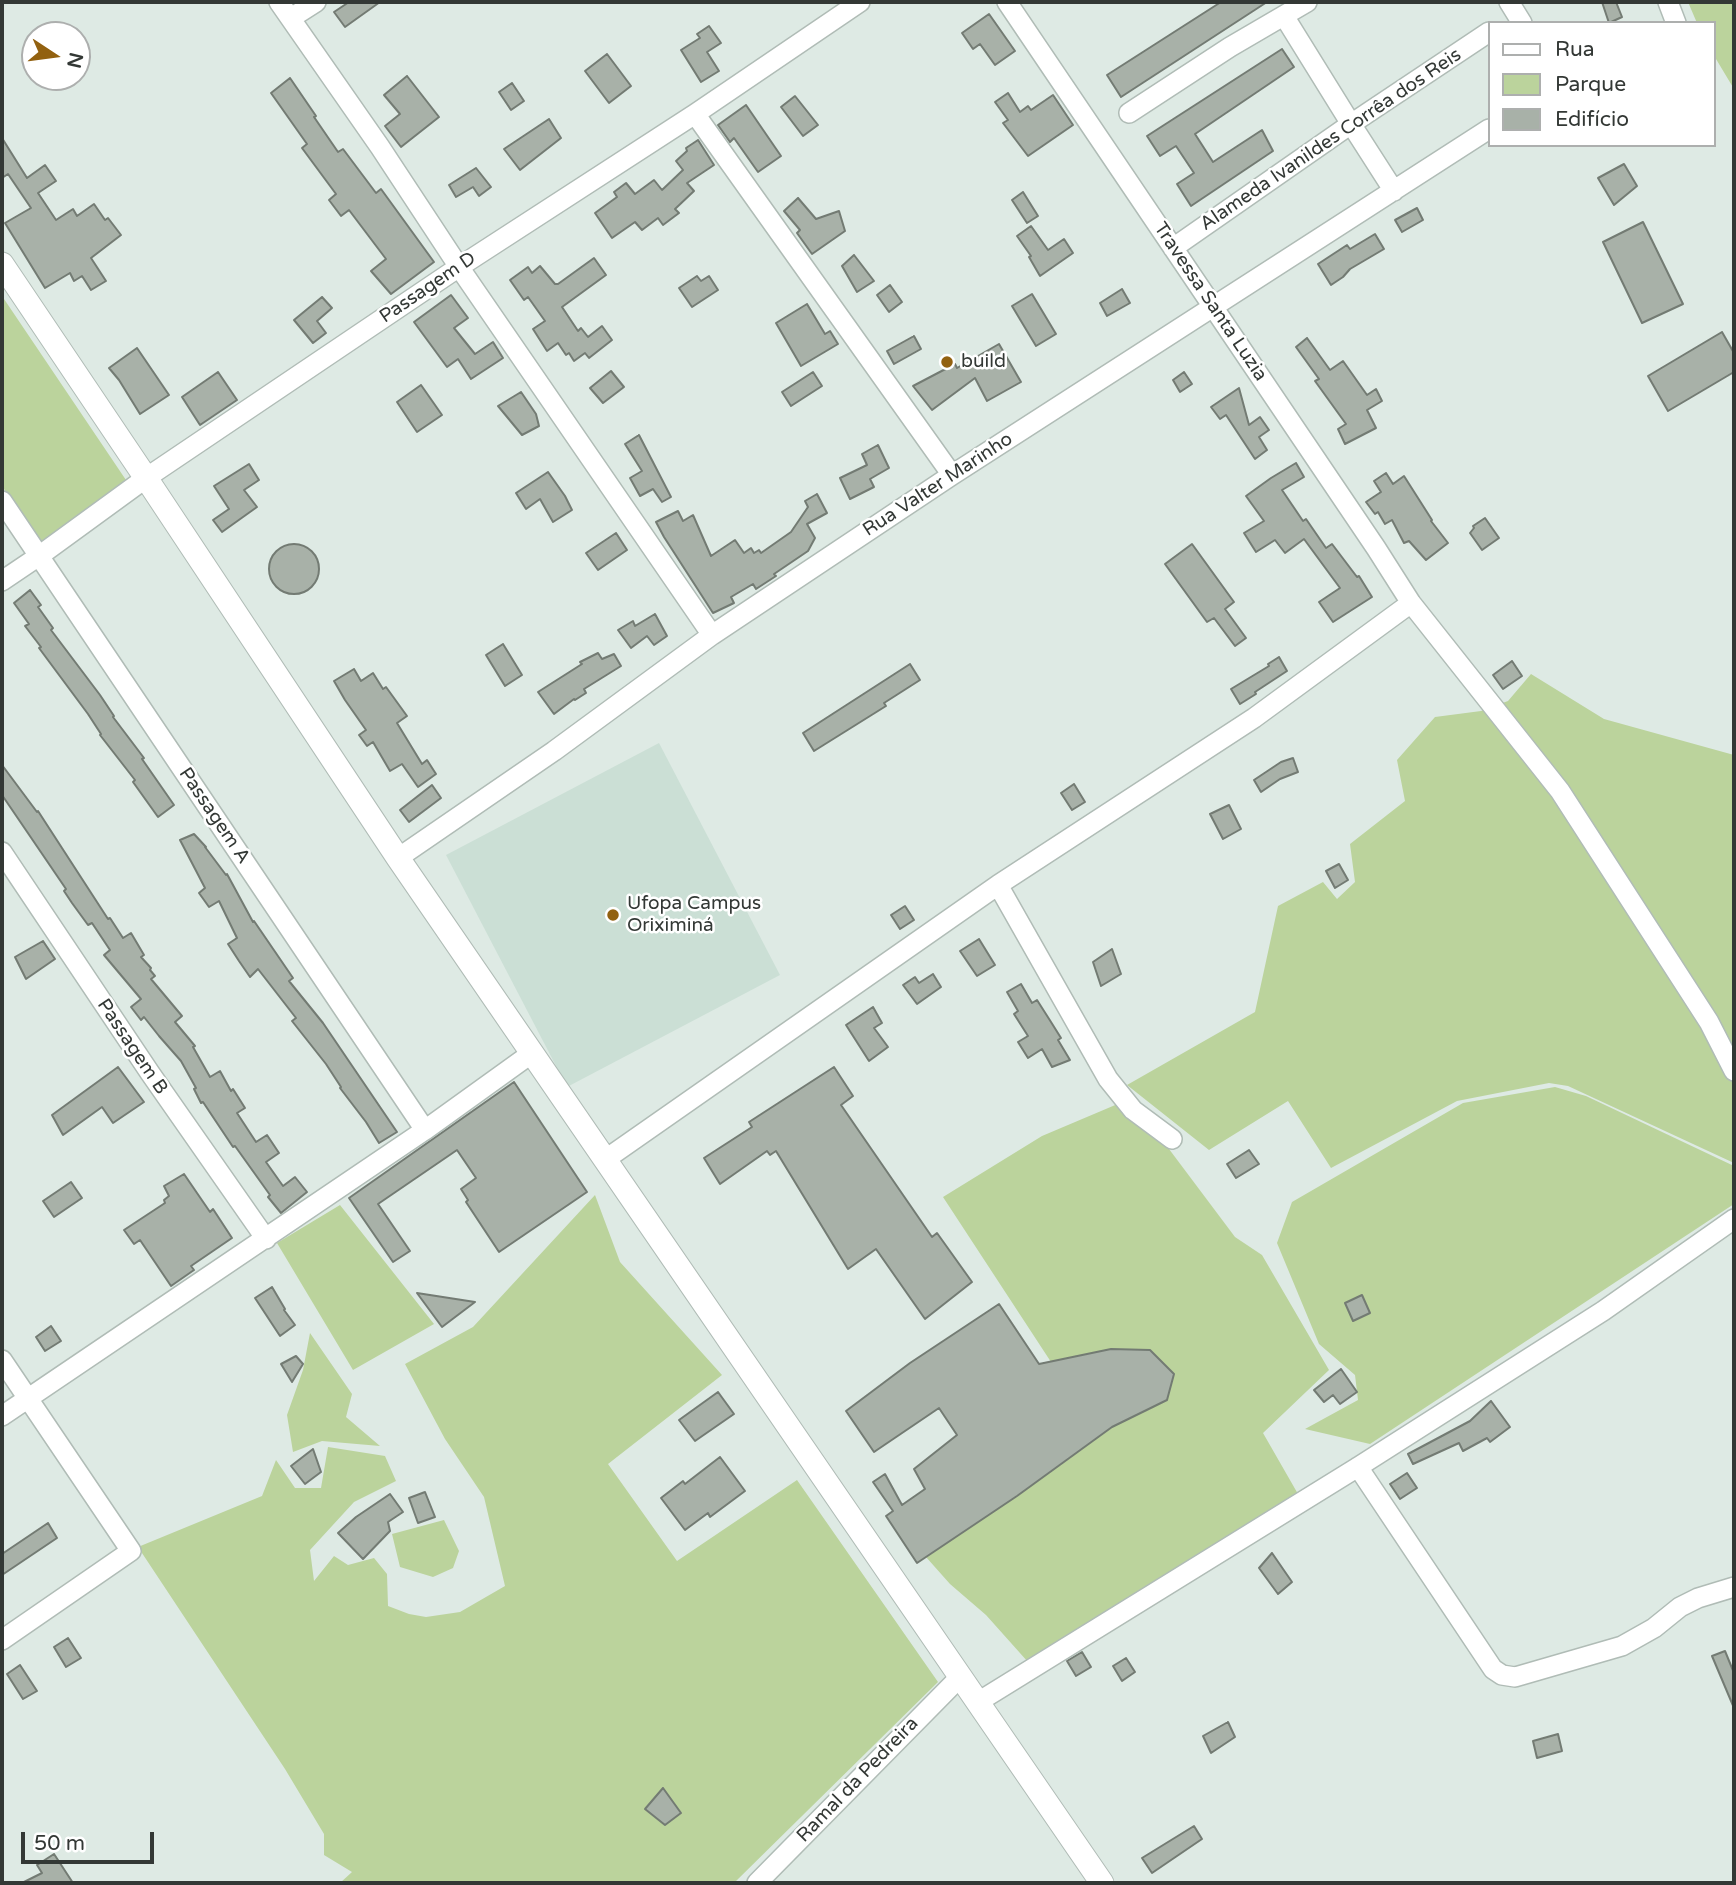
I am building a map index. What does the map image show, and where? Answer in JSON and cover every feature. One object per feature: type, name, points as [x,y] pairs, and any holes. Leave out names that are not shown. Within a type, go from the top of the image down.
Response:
[{"type":"main road","points":[[2,264],[398,858],[1102,1883]]},
{"type":"street","points":[[279,2],[712,635]]},
{"type":"street","points":[[291,18],[316,2]]},
{"type":"street","name":"Passagem D","points":[[2,581],[146,478],[860,2]]},
{"type":"street","name":"Travessa Santa Luzia","points":[[1007,2],[1411,603],[1560,791],[1709,1022],[1734,1071]]},
{"type":"street","points":[[1129,113],[1230,47],[1307,2]]},
{"type":"street","points":[[1668,2],[1675,21]]},
{"type":"street","points":[[1283,16],[1394,191]]},
{"type":"street","name":"Alameda Ivanildes Corrêa dos Reis","points":[[1173,248],[1350,124],[1488,33]]},
{"type":"street","points":[[695,114],[952,475]]},
{"type":"street","name":"Rua Valter Marinho","points":[[398,858],[554,751],[712,635],[952,475],[1488,130]]},
{"type":"street","name":"Passagem A","points":[[2,501],[425,1130]]},
{"type":"street","points":[[606,1159],[998,885],[1254,718],[1411,603]]},
{"type":"street","name":"Passagem B","points":[[2,852],[266,1240]]},
{"type":"street","points":[[998,885],[1108,1079],[1133,1110],[1172,1139]]},
{"type":"street","points":[[2,1416],[266,1240],[532,1053]]},
{"type":"street","points":[[978,1702],[1604,1311],[1734,1219]]},
{"type":"street","points":[[2,1360],[131,1551],[2,1640]]},
{"type":"street","points":[[1358,1467],[1493,1670],[1502,1675],[1515,1677],[1622,1646],[1654,1628],[1681,1607],[1734,1587]]},
{"type":"street","name":"Ramal da Pedreira","points":[[757,1883],[960,1677]]},
{"type":"shaded area","name":"Ufopa Campus Oriximiná","points":[[659,743],[780,975],[567,1087],[446,855]]},
{"type":"green space","points":[[1688,2],[1734,2],[1734,89],[1715,57],[1715,21],[1696,21]]},
{"type":"green space","points":[[2,296],[128,483],[41,544],[2,486]]},
{"type":"green space","points":[[1531,674],[1604,719],[1734,755],[1734,1045],[1728,1072],[1734,1083],[1734,1163],[1568,1086],[1549,1083],[1457,1101],[1331,1168],[1288,1101],[1209,1150],[1127,1085],[1255,1012],[1278,906],[1323,882],[1337,899],[1355,882],[1350,844],[1405,801],[1397,760],[1435,717],[1481,711],[1508,701]]},
{"type":"green space","points":[[1555,1087],[1586,1096],[1734,1166],[1734,1204],[1370,1444],[1305,1429],[1358,1400],[1355,1375],[1319,1344],[1277,1243],[1292,1202],[1463,1103]]},
{"type":"green space","points":[[1120,1103],[1169,1149],[1235,1237],[1262,1255],[1329,1370],[1263,1433],[1298,1494],[1028,1662],[986,1615],[950,1584],[926,1557],[1017,1496],[1112,1427],[1167,1400],[1174,1374],[1150,1350],[1111,1349],[1051,1362],[943,1197],[1042,1136]]},
{"type":"green space","points":[[595,1195],[620,1262],[722,1375],[608,1464],[677,1561],[797,1480],[938,1682],[734,1883],[340,1883],[352,1872],[324,1855],[324,1834],[285,1769],[138,1547],[262,1496],[276,1460],[295,1488],[321,1488],[328,1447],[385,1456],[396,1481],[354,1502],[310,1550],[314,1581],[334,1556],[348,1565],[374,1558],[387,1574],[388,1606],[426,1617],[460,1612],[505,1586],[484,1497],[445,1439],[405,1364],[473,1327]]},
{"type":"green space","points":[[340,1205],[434,1324],[353,1370],[277,1243]]},
{"type":"green space","points":[[310,1333],[352,1394],[346,1417],[380,1446],[322,1441],[293,1452],[287,1415],[303,1370]]},
{"type":"green space","points":[[444,1520],[459,1551],[453,1568],[433,1577],[400,1567],[392,1534]]},
{"type":"building","points":[[349,2],[380,2],[345,27],[334,12]]},
{"type":"building","points":[[1221,2],[1267,2],[1121,97],[1107,75]]},
{"type":"building","points":[[1602,2],[1616,2],[1622,17],[1608,21]]},
{"type":"building","points":[[989,14],[1015,51],[995,65],[980,44],[973,49],[962,33]]},
{"type":"building","points":[[709,26],[721,43],[707,52],[719,71],[701,82],[681,50],[700,38],[697,34]]},
{"type":"building","points":[[1282,49],[1294,67],[1195,134],[1213,162],[1262,130],[1273,151],[1191,206],[1177,184],[1194,173],[1176,146],[1160,156],[1147,136]]},
{"type":"building","points":[[607,54],[631,86],[609,103],[585,71]]},
{"type":"building","points":[[407,76],[439,117],[401,147],[385,126],[400,114],[384,95]]},
{"type":"building","points":[[290,78],[338,152],[343,149],[376,193],[381,189],[434,262],[391,294],[371,271],[386,259],[349,210],[341,216],[329,200],[336,194],[302,148],[307,144],[271,93]]},
{"type":"building","points":[[512,83],[524,101],[511,110],[499,92]]},
{"type":"building","points":[[1008,93],[1020,112],[1028,106],[1031,110],[1053,95],[1073,125],[1028,156],[1003,123],[1008,120],[995,102]]},
{"type":"building","points":[[795,96],[818,125],[803,136],[781,107]]},
{"type":"building","points":[[746,105],[781,156],[758,172],[734,138],[730,142],[718,125]]},
{"type":"building","points":[[549,119],[561,138],[520,170],[504,149]]},
{"type":"building","points":[[2,138],[27,178],[45,165],[56,181],[38,193],[56,220],[73,209],[77,216],[94,204],[105,220],[108,218],[121,235],[91,258],[106,281],[91,290],[82,276],[74,281],[70,273],[45,288],[5,223],[31,208],[8,174],[2,178]]},
{"type":"building","points":[[698,140],[714,165],[687,183],[694,191],[675,209],[679,213],[663,225],[658,218],[642,230],[635,222],[612,238],[595,213],[617,197],[614,192],[626,183],[635,194],[654,180],[662,190],[683,170],[676,161],[687,151],[686,148]]},
{"type":"building","points":[[1624,164],[1637,186],[1614,205],[1598,178]]},
{"type":"building","points":[[476,168],[491,187],[479,196],[473,187],[456,197],[449,185]]},
{"type":"building","points":[[1023,192],[1038,216],[1027,223],[1012,200]]},
{"type":"building","points":[[798,198],[816,219],[839,211],[845,231],[812,254],[797,233],[800,230],[784,211]]},
{"type":"building","points":[[1417,208],[1423,220],[1402,232],[1395,220]]},
{"type":"building","points":[[1643,222],[1683,304],[1642,323],[1603,242]]},
{"type":"building","points":[[1031,226],[1048,250],[1064,239],[1073,253],[1040,276],[1029,257],[1031,256],[1017,236]]},
{"type":"building","points":[[1375,234],[1384,249],[1350,269],[1331,285],[1318,264],[1347,245],[1350,249]]},
{"type":"building","points":[[854,255],[874,281],[857,292],[842,266]]},
{"type":"building","points":[[594,258],[606,275],[562,307],[578,331],[581,328],[588,337],[602,326],[612,340],[589,358],[585,353],[574,361],[558,343],[547,351],[533,329],[545,321],[528,297],[524,300],[510,280],[528,267],[532,273],[540,266],[555,284],[558,284]]},
{"type":"building","points":[[697,276],[701,281],[709,276],[718,290],[692,307],[679,288]]},
{"type":"building","points":[[890,285],[902,302],[889,312],[877,295]]},
{"type":"building","points":[[1122,289],[1130,303],[1107,316],[1100,303]]},
{"type":"building","points":[[1032,294],[1056,334],[1036,346],[1012,306]]},
{"type":"building","points":[[451,295],[468,318],[454,328],[475,354],[493,342],[503,358],[471,379],[458,359],[447,367],[414,322]]},
{"type":"building","points":[[322,297],[332,308],[317,321],[326,333],[313,343],[294,320]]},
{"type":"building","points":[[807,304],[825,334],[830,331],[838,344],[801,366],[776,323]]},
{"type":"building","points":[[1722,332],[1734,353],[1734,372],[1668,411],[1648,376]]},
{"type":"building","points":[[914,336],[921,349],[894,364],[887,351]]},
{"type":"building","points":[[1307,338],[1330,370],[1343,361],[1367,395],[1376,389],[1382,401],[1367,410],[1376,428],[1345,444],[1338,429],[1346,424],[1315,381],[1319,379],[1296,347]]},
{"type":"building","points":[[999,344],[1021,382],[987,401],[975,378],[932,410],[913,386],[955,364],[957,368]]},
{"type":"building","points":[[137,348],[169,395],[140,414],[109,368]]},
{"type":"building","points":[[611,371],[624,387],[603,403],[590,388]]},
{"type":"building","points":[[218,372],[237,400],[200,425],[182,397]]},
{"type":"building","points":[[813,372],[822,386],[791,406],[782,392]]},
{"type":"building","points":[[1184,372],[1192,384],[1180,392],[1173,380]]},
{"type":"building","points":[[421,385],[442,415],[417,432],[397,402]]},
{"type":"building","points":[[1239,388],[1249,425],[1260,417],[1269,430],[1259,437],[1267,450],[1255,459],[1226,415],[1220,419],[1211,407]]},
{"type":"building","points":[[521,392],[536,414],[539,426],[522,435],[498,406]]},
{"type":"building","points":[[639,435],[671,497],[662,502],[653,489],[640,496],[630,478],[642,471],[625,444]]},
{"type":"building","points":[[878,445],[889,468],[870,479],[874,487],[850,499],[840,478],[867,465],[862,454]]},
{"type":"building","points":[[1296,463],[1304,477],[1282,490],[1303,521],[1306,519],[1326,548],[1332,544],[1357,577],[1359,576],[1372,597],[1333,622],[1319,602],[1340,588],[1304,539],[1285,553],[1275,540],[1256,552],[1244,533],[1264,521],[1246,496]]},
{"type":"building","points":[[249,464],[259,480],[244,490],[257,507],[222,532],[213,520],[229,509],[214,486]]},
{"type":"building","points":[[548,472],[572,510],[553,522],[540,499],[526,509],[516,493]]},
{"type":"building","points":[[1386,473],[1393,484],[1404,476],[1431,521],[1448,543],[1426,560],[1409,541],[1404,543],[1392,520],[1385,524],[1378,512],[1375,514],[1366,502],[1381,492],[1374,481]]},
{"type":"building","points":[[817,494],[827,513],[807,524],[815,538],[808,551],[756,589],[753,584],[731,597],[734,603],[713,613],[656,522],[678,511],[683,521],[693,515],[711,556],[735,540],[744,553],[751,548],[754,553],[759,550],[761,553],[791,532],[808,507],[805,501]]},
{"type":"building","points":[[1485,518],[1499,538],[1482,550],[1470,533],[1473,526]]},
{"type":"building","points":[[616,533],[627,550],[598,570],[586,553]]},
{"type":"building","points":[[294,544],[312,551],[319,569],[312,587],[294,594],[276,587],[269,569],[276,551]]},
{"type":"building","points":[[1192,544],[1234,602],[1225,609],[1246,638],[1235,646],[1214,618],[1207,622],[1165,564]]},
{"type":"building","points":[[30,590],[41,605],[38,607],[53,628],[51,630],[100,695],[174,805],[158,817],[133,782],[135,780],[100,735],[25,626],[29,624],[14,603]]},
{"type":"building","points":[[655,614],[667,636],[654,645],[647,636],[631,648],[618,630],[633,621],[635,626]]},
{"type":"building","points":[[503,644],[522,675],[505,686],[486,655]]},
{"type":"building","points":[[598,653],[602,659],[614,654],[621,666],[584,689],[586,693],[554,714],[538,692],[582,664],[580,662]]},
{"type":"building","points":[[1279,657],[1287,671],[1240,704],[1231,689]]},
{"type":"building","points":[[1512,661],[1522,676],[1503,689],[1493,675]]},
{"type":"building","points":[[910,664],[920,680],[884,703],[886,706],[814,751],[803,733]]},
{"type":"building","points":[[354,669],[361,681],[373,673],[407,716],[397,723],[422,764],[427,760],[436,774],[418,787],[402,764],[390,771],[373,742],[367,746],[359,735],[366,730],[334,681]]},
{"type":"building","points":[[1293,758],[1298,772],[1280,779],[1261,792],[1254,780],[1281,762]]},
{"type":"building","points":[[2,765],[38,811],[108,919],[110,918],[123,938],[131,933],[144,955],[141,957],[155,976],[151,979],[182,1016],[175,1022],[195,1046],[193,1047],[210,1077],[220,1071],[245,1108],[237,1113],[256,1142],[267,1135],[279,1153],[266,1162],[283,1186],[295,1177],[307,1192],[281,1213],[203,1102],[201,1103],[181,1061],[144,1017],[141,1020],[131,1007],[141,999],[104,955],[110,950],[92,923],[88,925],[72,903],[64,891],[66,889],[2,795]]},
{"type":"building","points":[[1074,784],[1085,802],[1072,810],[1061,793]]},
{"type":"building","points":[[432,785],[441,798],[409,822],[400,810]]},
{"type":"building","points":[[1229,805],[1241,829],[1223,839],[1210,814]]},
{"type":"building","points":[[194,834],[227,874],[253,922],[293,978],[289,981],[323,1023],[397,1132],[379,1143],[326,1064],[292,1021],[296,1018],[258,969],[250,977],[239,961],[228,944],[237,938],[219,901],[209,907],[199,893],[205,888],[180,840]]},
{"type":"building","points":[[1339,864],[1348,880],[1335,888],[1326,871]]},
{"type":"building","points":[[905,906],[914,920],[900,929],[891,915]]},
{"type":"building","points":[[979,939],[995,965],[977,976],[960,951]]},
{"type":"building","points":[[43,941],[55,959],[26,979],[15,957]]},
{"type":"building","points":[[1112,949],[1121,974],[1101,986],[1093,962]]},
{"type":"building","points":[[933,974],[941,987],[917,1004],[903,985],[915,977],[919,983]]},
{"type":"building","points":[[1021,984],[1032,1003],[1037,1000],[1061,1038],[1058,1040],[1070,1060],[1052,1067],[1042,1049],[1028,1058],[1018,1042],[1028,1036],[1014,1014],[1018,1011],[1007,992]]},
{"type":"building","points":[[873,1007],[882,1023],[874,1028],[888,1047],[869,1061],[846,1025]]},
{"type":"building","points":[[118,1067],[144,1102],[113,1123],[102,1107],[63,1135],[52,1115]]},
{"type":"building","points":[[834,1067],[853,1096],[841,1105],[932,1237],[937,1233],[972,1282],[925,1319],[876,1249],[848,1269],[776,1151],[770,1155],[767,1151],[720,1184],[704,1158],[752,1127],[749,1122]]},
{"type":"building","points":[[514,1082],[587,1192],[499,1252],[466,1202],[468,1200],[461,1189],[476,1178],[457,1150],[378,1204],[410,1251],[393,1262],[349,1198]]},
{"type":"building","points":[[1249,1150],[1259,1164],[1236,1178],[1227,1164]]},
{"type":"building","points":[[184,1174],[210,1212],[213,1209],[232,1238],[191,1266],[194,1270],[171,1286],[140,1240],[134,1244],[124,1230],[165,1203],[164,1200],[169,1196],[164,1186]]},
{"type":"building","points":[[71,1182],[82,1198],[54,1217],[43,1201]]},
{"type":"building","points":[[272,1287],[295,1325],[280,1336],[255,1298]]},
{"type":"building","points":[[417,1293],[475,1302],[442,1327]]},
{"type":"building","points":[[1362,1295],[1370,1313],[1353,1321],[1345,1303]]},
{"type":"building","points":[[999,1304],[1039,1364],[1111,1349],[1150,1350],[1174,1374],[1167,1400],[1112,1427],[1017,1496],[917,1563],[886,1516],[893,1511],[873,1482],[885,1474],[902,1505],[925,1489],[914,1469],[957,1435],[939,1408],[874,1452],[846,1411],[910,1363]]},
{"type":"building","points":[[51,1326],[61,1341],[45,1351],[36,1337]]},
{"type":"building","points":[[296,1356],[303,1364],[292,1382],[281,1364]]},
{"type":"building","points":[[1341,1369],[1357,1392],[1340,1404],[1333,1395],[1324,1402],[1314,1390]]},
{"type":"building","points":[[718,1392],[734,1414],[695,1441],[679,1420]]},
{"type":"building","points":[[1491,1401],[1510,1427],[1490,1442],[1487,1438],[1463,1451],[1459,1443],[1413,1464],[1408,1454],[1470,1421]]},
{"type":"building","points":[[313,1449],[321,1472],[305,1484],[291,1466]]},
{"type":"building","points":[[720,1457],[745,1491],[710,1517],[708,1513],[685,1530],[661,1498],[683,1481],[685,1484]]},
{"type":"building","points":[[1407,1473],[1417,1488],[1400,1499],[1390,1484]]},
{"type":"building","points":[[425,1492],[435,1517],[418,1523],[409,1498]]},
{"type":"building","points":[[390,1494],[403,1512],[388,1522],[390,1531],[363,1559],[338,1533]]},
{"type":"building","points":[[48,1523],[57,1538],[2,1575],[2,1554]]},
{"type":"building","points":[[1272,1553],[1292,1582],[1278,1594],[1259,1568]]},
{"type":"building","points":[[68,1638],[81,1658],[66,1667],[54,1647]]},
{"type":"building","points":[[1725,1651],[1734,1673],[1734,1708],[1712,1656]]},
{"type":"building","points":[[1082,1652],[1091,1667],[1076,1676],[1067,1661]]},
{"type":"building","points":[[1126,1658],[1135,1672],[1122,1681],[1113,1666]]},
{"type":"building","points":[[20,1665],[37,1691],[23,1699],[7,1674]]},
{"type":"building","points":[[1228,1722],[1235,1737],[1211,1753],[1203,1736]]},
{"type":"building","points":[[1558,1734],[1562,1751],[1537,1758],[1533,1741]]},
{"type":"building","points":[[663,1788],[681,1813],[665,1825],[645,1809]]},
{"type":"building","points":[[1194,1826],[1202,1839],[1152,1873],[1142,1858]]},
{"type":"building","points":[[54,1854],[73,1883],[22,1883],[42,1873],[37,1865]]},
{"type":"place","name":"build","points":[[947,362]]},
{"type":"place","name":"Ufopa Campus Oriximiná","points":[[613,915]]}]
